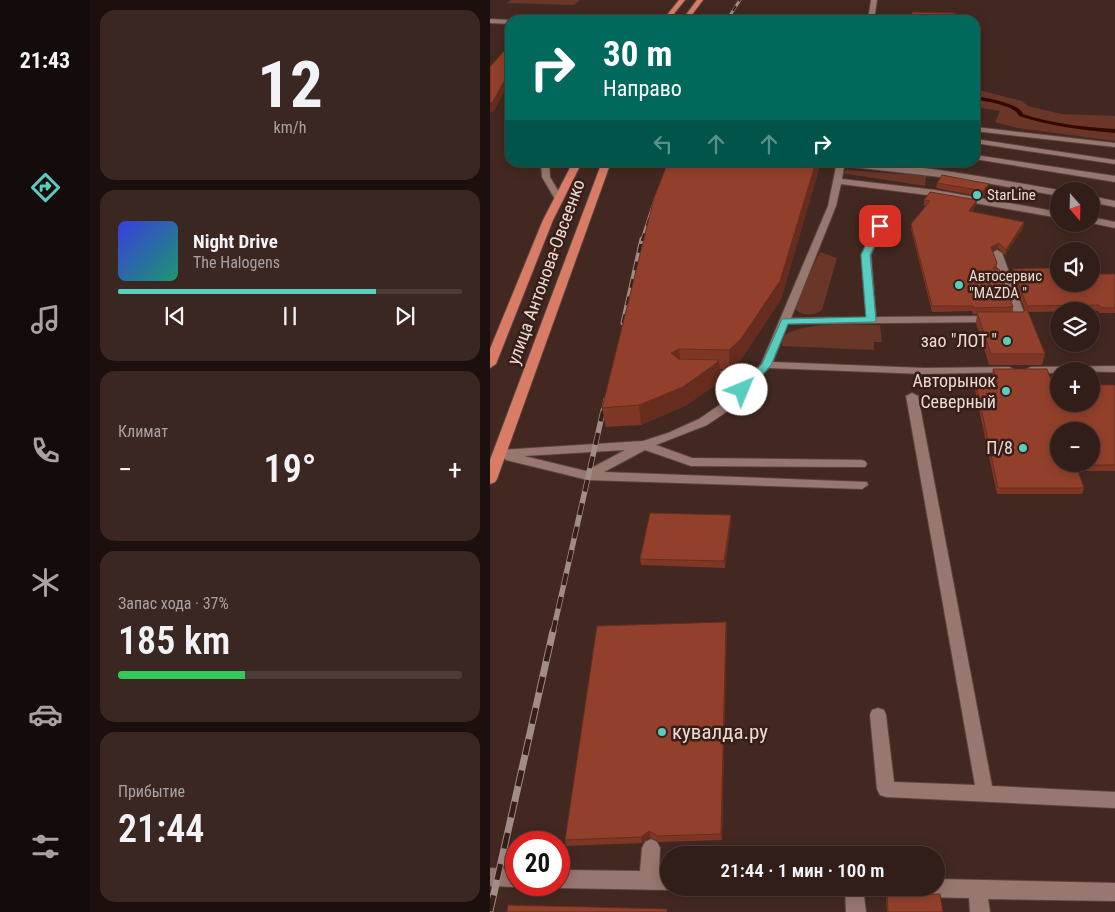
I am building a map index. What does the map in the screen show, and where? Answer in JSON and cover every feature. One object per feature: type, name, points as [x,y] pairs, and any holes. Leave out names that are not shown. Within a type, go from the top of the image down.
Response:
[{"type":"highway","points":[[670,15],[682,0]]},
{"type":"highway","points":[[689,15],[700,0]]},
{"type":"highway","name":"улица Антонова-Овсеенко","points":[[490,364],[548,220],[575,167]]},
{"type":"highway","name":"улица Антонова-Овсеенко","points":[[490,479],[605,167]]},
{"type":"street","points":[[872,15],[874,0]]},
{"type":"street","points":[[490,21],[505,22]]},
{"type":"street","points":[[980,130],[1115,145]]},
{"type":"street","points":[[980,142],[1115,162]]},
{"type":"street","points":[[980,158],[1115,179]]},
{"type":"street","points":[[545,167],[546,176],[559,199]]},
{"type":"street","points":[[588,476],[644,445],[672,436],[703,422],[728,404],[766,365],[832,206],[840,167]]},
{"type":"street","points":[[877,167],[975,178],[1050,191]]},
{"type":"street","points":[[837,180],[935,193],[1050,213]]},
{"type":"street","points":[[1100,201],[1115,204]]},
{"type":"street","points":[[871,320],[866,255],[886,211]]},
{"type":"street","points":[[1100,222],[1115,225]]},
{"type":"street","points":[[785,321],[1021,318],[997,253]]},
{"type":"street","points":[[766,365],[924,371],[1115,369]]},
{"type":"street","points":[[690,374],[756,376]]},
{"type":"street","points":[[912,396],[985,794]]},
{"type":"street","points":[[498,454],[644,445],[691,462],[861,464]]},
{"type":"street","points":[[498,454],[588,476],[862,485]]},
{"type":"street","points":[[878,715],[886,789],[1115,800]]},
{"type":"street","points":[[649,881],[651,848]]},
{"type":"street","points":[[490,877],[505,878]]},
{"type":"street","points":[[570,879],[660,881]]},
{"type":"street","points":[[945,888],[1115,892]]},
{"type":"street","points":[[978,889],[980,912]]},
{"type":"street","points":[[855,896],[856,912]]},
{"type":"shaded area","points":[[511,0],[580,0],[574,5],[507,3]]},
{"type":"shaded area","points":[[980,90],[1022,101],[1028,106],[1061,114],[1115,116],[1115,141],[1017,128],[995,122],[1000,111],[980,108]]},
{"type":"shaded area","points":[[847,170],[926,176],[925,186],[841,173]]},
{"type":"shaded area","points":[[820,252],[837,258],[822,310],[812,314],[802,313],[796,310],[796,303]]},
{"type":"shaded area","points":[[829,325],[880,325],[882,342],[874,342],[874,350],[782,346],[782,337],[803,328]]},
{"type":"building","points":[[912,12],[955,13],[956,15],[912,15]]},
{"type":"building","points":[[505,50],[505,80],[492,103],[490,103],[490,67]]},
{"type":"building","points":[[666,167],[814,167],[780,281],[741,339],[729,350],[679,349],[671,353],[679,359],[719,360],[683,387],[639,405],[602,408],[654,198]]},
{"type":"building","points":[[942,175],[989,184],[983,191],[937,183]]},
{"type":"building","points":[[930,192],[977,200],[969,211],[1024,222],[1006,250],[999,243],[991,247],[997,263],[993,269],[999,269],[1013,307],[932,306],[911,224],[930,201],[924,200]]},
{"type":"building","points":[[1050,268],[1050,292],[1100,292],[1100,274],[1115,274],[1115,308],[1101,308],[1100,302],[1050,302],[1050,306],[1027,306],[1013,269]]},
{"type":"building","points":[[1027,309],[1045,354],[991,354],[977,312],[1023,312]]},
{"type":"building","name":"П/8","points":[[993,369],[1047,369],[1050,377],[1050,412],[1100,412],[1100,385],[1115,385],[1115,465],[1100,465],[1100,422],[1050,422],[1050,472],[1078,472],[1084,488],[998,488],[976,384],[998,384]]},
{"type":"building","points":[[650,513],[731,515],[724,561],[640,559]]},
{"type":"building","points":[[726,622],[721,834],[658,836],[649,831],[641,837],[570,840],[570,831],[566,831],[597,626]]},
{"type":"building","points":[[887,896],[940,896],[943,912],[888,912]]},
{"type":"building","points":[[508,905],[667,909],[667,912],[507,912]]},
{"type":"waterway","points":[[980,98],[1014,107],[1020,111],[1021,115],[1044,122],[1115,131]]},
{"type":"railway","points":[[730,15],[740,0]]},
{"type":"railway","points":[[642,241],[656,198]]},
{"type":"railway","points":[[623,323],[642,239]]},
{"type":"railway","points":[[603,413],[606,399]]},
{"type":"railway","points":[[553,632],[603,411]]},
{"type":"railway","points":[[490,911],[553,631]]},
{"type":"place","name":"StarLine","points":[[977,195]]},
{"type":"place","name":"Автосервис \"MAZDA \"","points":[[959,285]]},
{"type":"place","name":"зао \"ЛОТ \"","points":[[1007,341]]},
{"type":"place","name":"Авторынок Северный","points":[[1006,391]]},
{"type":"place","name":"П/8","points":[[1023,448]]},
{"type":"place","name":"кувалда.ру","points":[[662,732]]},
{"type":"route","points":[[742,390],[766,365],[785,321],[871,320],[866,255],[880,226]]}]
